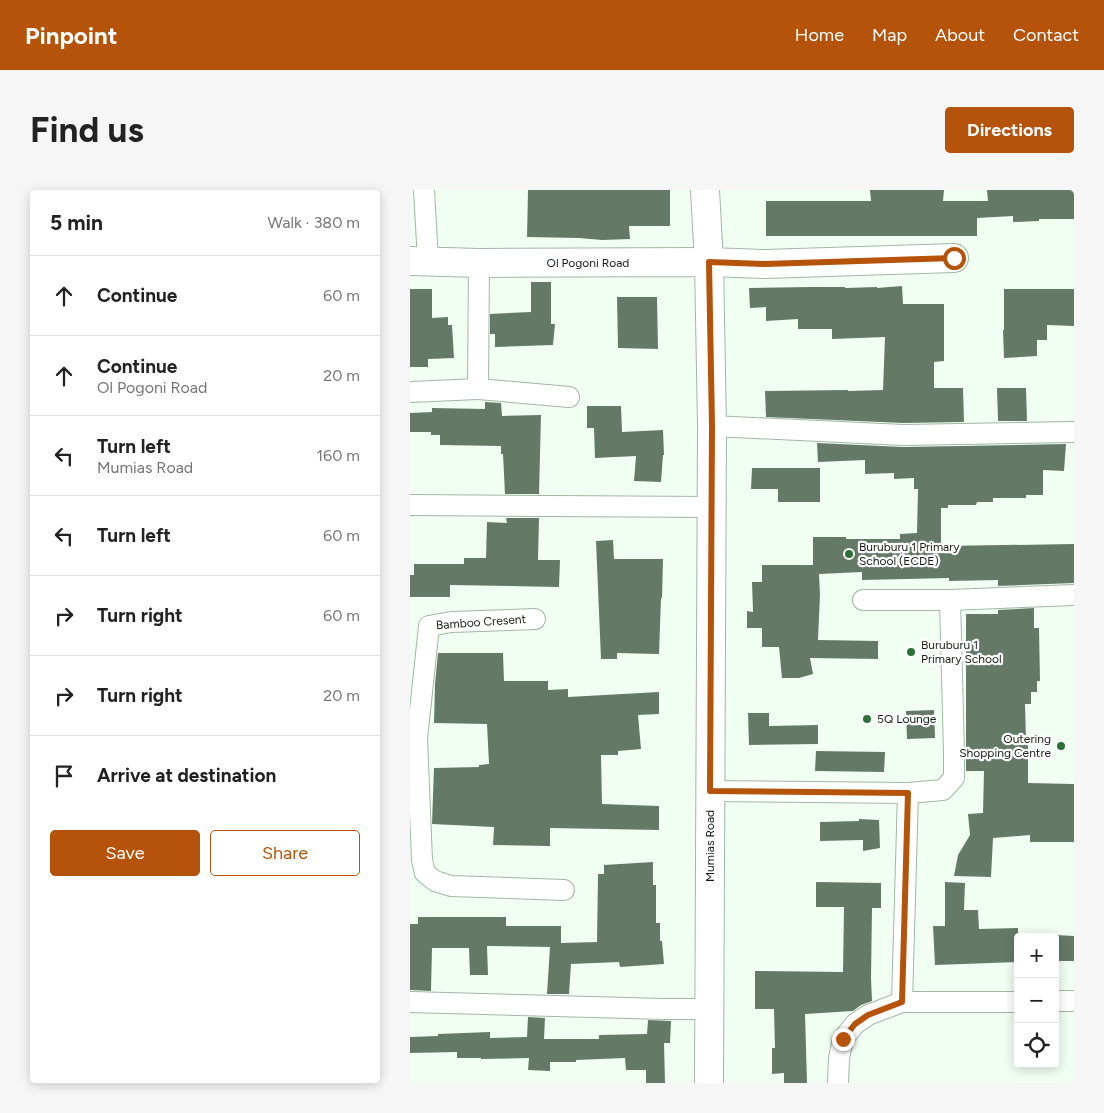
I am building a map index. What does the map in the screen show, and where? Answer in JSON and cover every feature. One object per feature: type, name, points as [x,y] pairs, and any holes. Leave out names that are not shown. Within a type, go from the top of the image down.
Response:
[{"type":"main road","name":"Mumias Road","points":[[705,190],[709,262],[712,426],[709,1083]]},
{"type":"main road","name":"Ol Pogoni Road","points":[[419,261],[709,262],[765,264],[954,258]]},
{"type":"street","points":[[419,261],[424,190]]},
{"type":"street","points":[[478,389],[479,262]]},
{"type":"street","points":[[410,392],[478,389],[569,397]]},
{"type":"street","points":[[712,426],[903,435],[1074,432]]},
{"type":"street","points":[[410,505],[712,507]]},
{"type":"street","points":[[862,600],[950,600],[1074,595]]},
{"type":"street","points":[[710,791],[908,793],[943,790],[954,778],[950,600]]},
{"type":"street","name":"Bamboo Cresent","points":[[414,739],[429,626],[451,622],[534,619]]},
{"type":"street","points":[[414,739],[422,860],[425,873],[435,881],[451,886],[564,890]]},
{"type":"street","points":[[902,1002],[908,793]]},
{"type":"street","points":[[1059,1001],[1074,1001]]},
{"type":"street","points":[[410,1002],[709,1009]]},
{"type":"street","points":[[838,1083],[839,1058],[843,1039],[855,1024],[868,1015],[902,1002],[1014,1002]]},
{"type":"building","points":[[528,190],[670,190],[670,226],[629,226],[630,239],[602,240],[527,237]]},
{"type":"building","points":[[870,190],[944,190],[943,201],[988,201],[987,190],[1074,190],[1074,219],[1039,219],[1039,221],[1013,222],[1013,216],[977,218],[977,236],[766,236],[766,201],[871,201]]},
{"type":"building","points":[[531,282],[551,282],[551,324],[555,324],[553,345],[495,347],[495,334],[490,334],[490,314],[531,312]]},
{"type":"building","points":[[902,286],[903,304],[944,304],[944,361],[934,362],[934,388],[963,388],[964,422],[903,423],[766,417],[765,391],[883,390],[885,337],[832,339],[832,329],[798,329],[798,319],[766,321],[766,307],[750,308],[749,288],[877,288]]},
{"type":"building","points":[[410,289],[432,289],[432,318],[448,317],[448,325],[452,325],[454,358],[428,359],[428,367],[410,367]]},
{"type":"building","points":[[1004,289],[1074,289],[1074,326],[1047,325],[1047,340],[1037,340],[1037,356],[1004,358]]},
{"type":"building","points":[[617,297],[657,297],[658,349],[618,348]]},
{"type":"building","points":[[997,388],[1026,388],[1027,421],[998,421]]},
{"type":"building","points":[[485,402],[501,403],[502,416],[541,415],[539,494],[505,494],[501,446],[440,445],[440,435],[431,435],[431,432],[410,432],[410,413],[432,412],[432,408],[485,409]]},
{"type":"building","points":[[587,406],[621,406],[622,432],[663,430],[664,455],[661,482],[634,481],[636,456],[595,458],[594,428],[587,428]]},
{"type":"building","points":[[817,443],[903,447],[1066,444],[1064,471],[1043,470],[1043,495],[1026,495],[1026,498],[993,498],[993,502],[977,502],[976,505],[948,505],[948,508],[941,508],[941,544],[945,544],[945,546],[1074,544],[1074,583],[998,586],[998,580],[949,581],[949,578],[862,580],[862,572],[819,574],[818,640],[878,641],[878,659],[810,658],[813,674],[799,678],[782,678],[779,647],[762,647],[762,628],[747,628],[747,611],[753,612],[752,582],[762,582],[762,565],[813,565],[813,537],[900,539],[900,534],[917,533],[918,489],[914,489],[914,478],[894,479],[894,473],[865,474],[865,460],[818,462]]},
{"type":"building","points":[[752,468],[820,468],[820,502],[778,502],[778,489],[751,489]]},
{"type":"building","points":[[506,518],[539,518],[538,560],[560,560],[559,587],[450,585],[450,597],[410,597],[410,575],[414,575],[414,564],[464,564],[464,558],[486,558],[487,522],[507,523]]},
{"type":"building","points":[[613,540],[614,559],[663,559],[659,654],[617,653],[617,659],[601,659],[596,541]]},
{"type":"building","points":[[1034,608],[1034,628],[1039,628],[1040,681],[1037,681],[1037,692],[1031,692],[1031,704],[1025,704],[1026,741],[1028,741],[1028,783],[1074,784],[1074,842],[1030,842],[1030,835],[993,838],[991,877],[954,876],[958,855],[970,835],[968,814],[983,813],[984,771],[966,771],[966,614],[998,614],[998,610]]},
{"type":"building","points":[[438,653],[503,653],[504,681],[548,681],[548,690],[568,689],[568,697],[659,692],[659,714],[638,715],[641,749],[618,751],[618,755],[601,755],[602,804],[659,806],[659,830],[550,828],[550,846],[493,845],[494,827],[432,824],[434,768],[479,767],[479,765],[489,764],[487,724],[434,723]]},
{"type":"building","points":[[934,710],[935,738],[907,739],[906,711]]},
{"type":"building","points":[[748,713],[769,713],[769,726],[818,725],[818,744],[749,745]]},
{"type":"building","points":[[816,751],[885,752],[884,772],[815,771]]},
{"type":"building","points":[[859,819],[879,820],[880,848],[863,851],[863,840],[820,841],[820,822],[859,821]]},
{"type":"building","points":[[653,862],[653,885],[656,885],[656,923],[660,923],[660,941],[662,941],[664,964],[620,967],[619,962],[571,964],[569,994],[547,994],[550,947],[487,946],[488,975],[470,975],[469,948],[432,948],[431,991],[410,990],[410,924],[418,924],[418,917],[506,917],[506,926],[561,926],[561,943],[597,942],[598,874],[604,874],[604,865]]},
{"type":"building","points":[[816,882],[881,883],[881,908],[872,908],[872,1001],[861,1005],[853,1011],[805,1014],[807,1083],[784,1083],[784,1073],[772,1074],[772,1048],[775,1048],[774,1009],[755,1009],[755,971],[843,972],[844,907],[816,907]]},
{"type":"building","points":[[945,882],[965,883],[964,910],[978,910],[979,929],[1018,928],[1018,933],[1014,933],[1014,962],[935,965],[933,926],[945,926]]},
{"type":"building","points":[[1059,935],[1074,936],[1074,961],[1059,961]]},
{"type":"building","points":[[528,1017],[545,1018],[544,1039],[599,1039],[599,1035],[647,1034],[648,1020],[671,1021],[670,1043],[664,1043],[665,1083],[646,1083],[646,1070],[626,1070],[625,1058],[550,1062],[550,1071],[528,1070],[529,1058],[457,1058],[457,1052],[410,1053],[410,1037],[490,1032],[490,1038],[527,1037]]},
{"type":"place","name":"Buruburu 1 Primary School (ECDE)","points":[[849,554]]},
{"type":"place","name":"Buruburu 1 Primary School","points":[[911,652]]},
{"type":"place","name":"5Q Lounge","points":[[867,719]]},
{"type":"place","name":"Outering Shopping Centre","points":[[1061,746]]},
{"type":"route","points":[[843,1039],[855,1024],[868,1015],[902,1002],[908,793],[710,791],[712,426],[709,262],[765,264],[954,258]]}]
